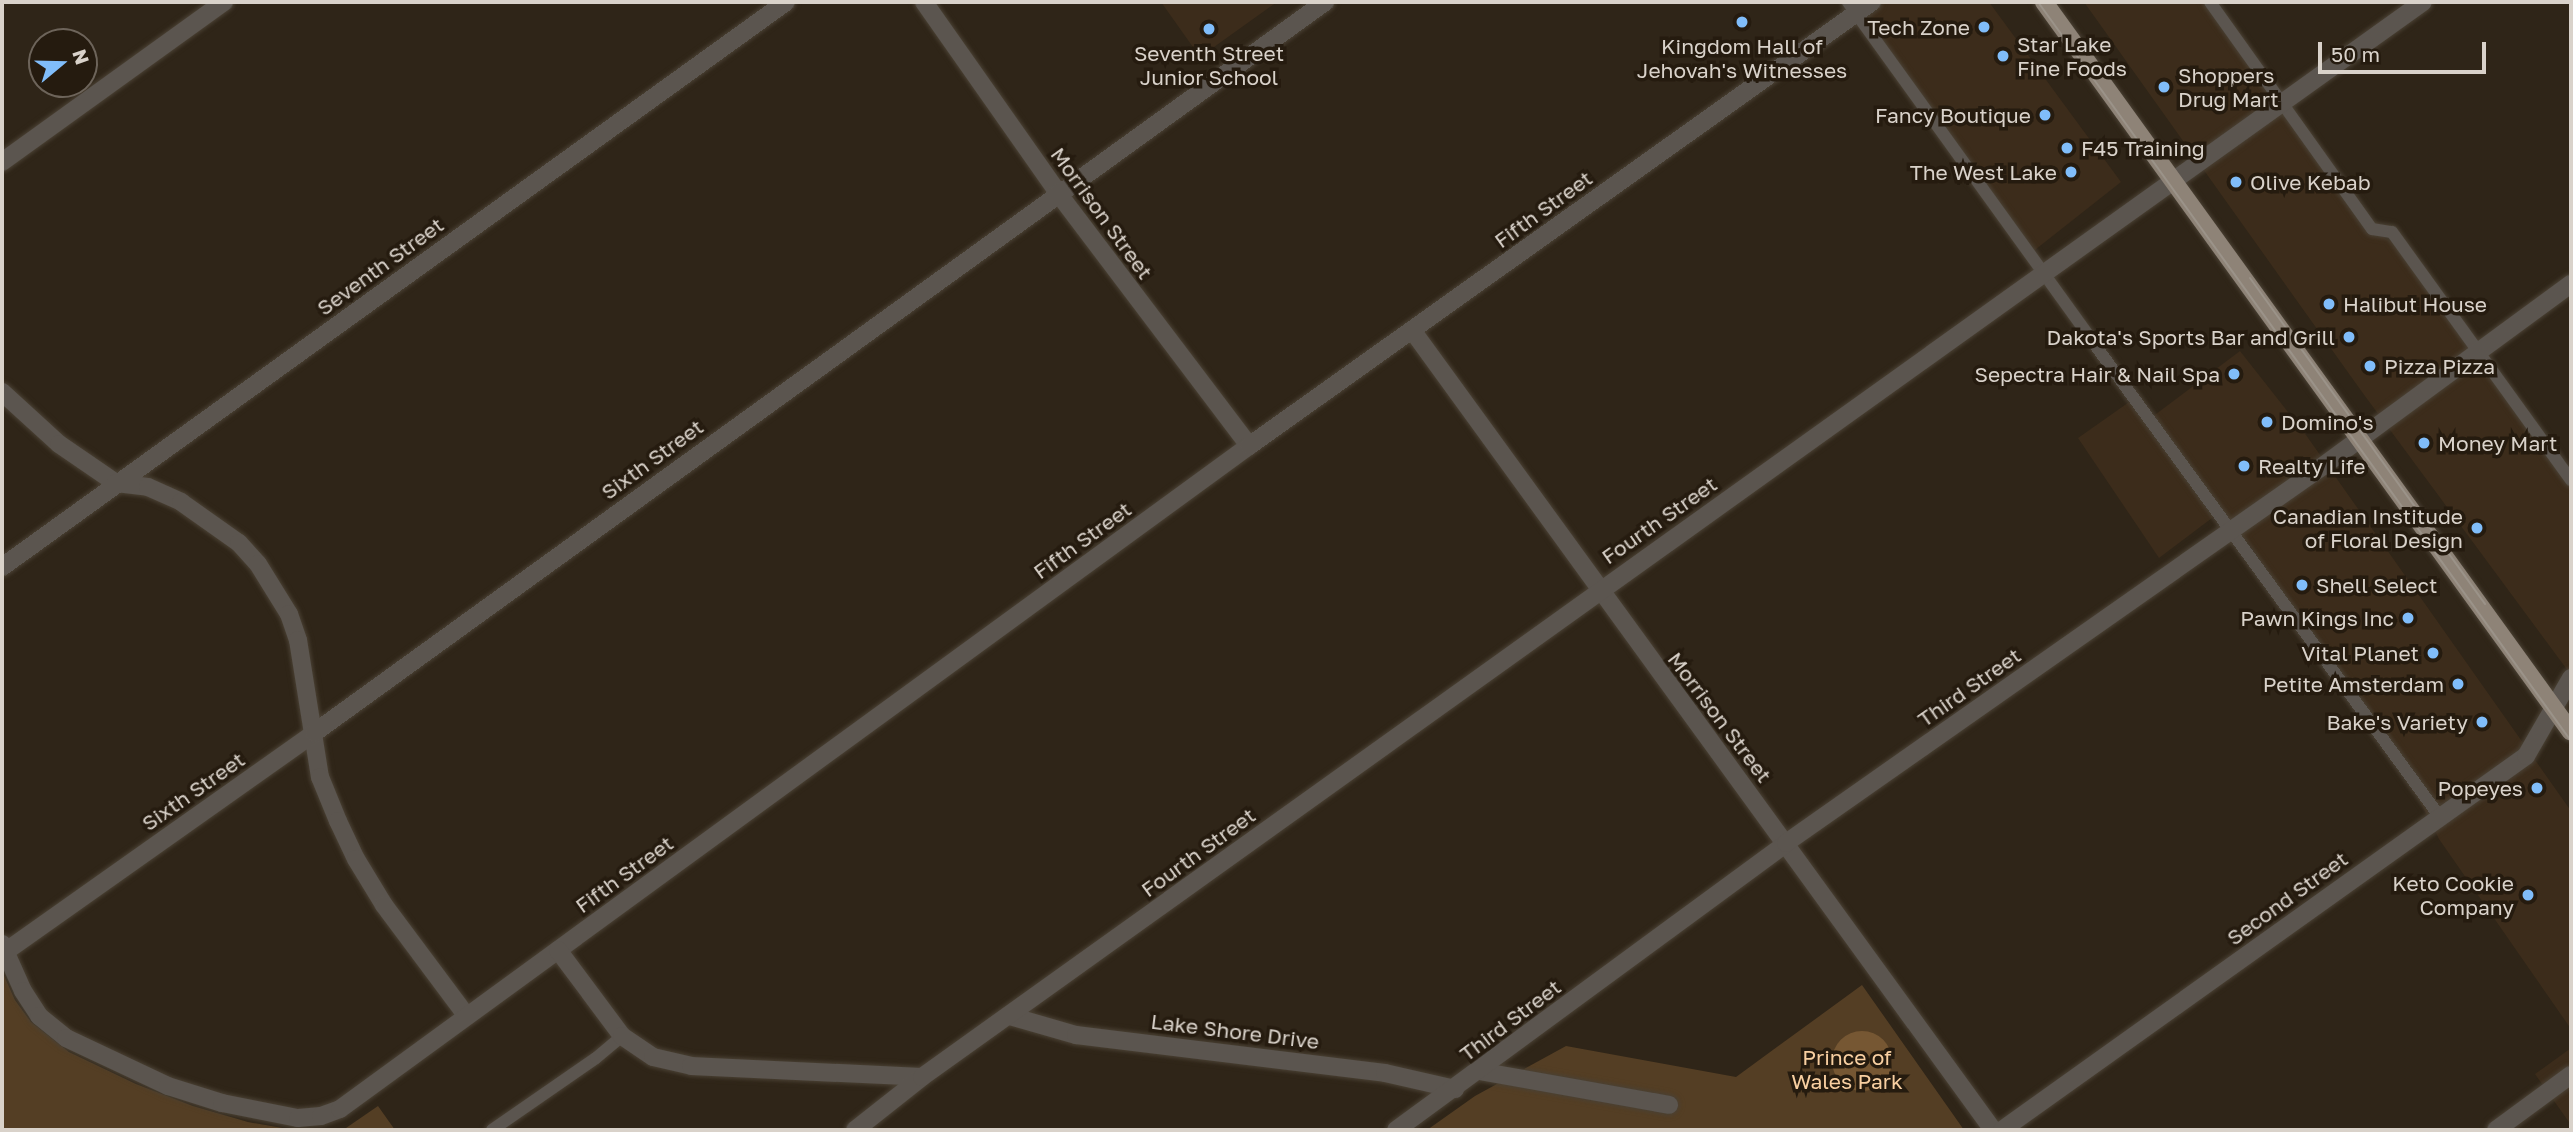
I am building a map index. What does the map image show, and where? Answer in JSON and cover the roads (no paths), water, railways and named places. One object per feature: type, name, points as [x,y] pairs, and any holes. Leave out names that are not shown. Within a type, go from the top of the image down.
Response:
[{"type":"main road","points":[[2044,2],[2571,732]]},
{"type":"street","points":[[2,162],[224,2]]},
{"type":"street","name":"Seventh Street","points":[[2,567],[786,2]]},
{"type":"street","name":"Morrison Street","points":[[924,2],[1058,193],[1250,446]]},
{"type":"street","name":"Sixth Street","points":[[4,948],[314,733],[1325,2]]},
{"type":"street","name":"Fifth Street","points":[[4,948],[23,991],[39,1016],[66,1038],[168,1086],[211,1100],[298,1118],[321,1116],[349,1102],[1852,7],[1872,2]]},
{"type":"street","name":"Fourth Street","points":[[855,1130],[922,1077],[1599,590],[2045,275],[2126,212],[2174,181],[2423,2]]},
{"type":"street","name":"Third Street","points":[[1396,1130],[1786,844],[2360,439],[2571,284]]},
{"type":"street","name":"Morrison Street","points":[[1412,330],[1993,1130]]},
{"type":"street","points":[[2,392],[59,444],[116,483],[148,487],[181,502],[215,524],[258,564],[289,614],[298,640],[320,777],[356,859],[384,905],[466,1015]]},
{"type":"street","name":"Second Street","points":[[2002,1130],[2526,756],[2571,678]]},
{"type":"street","points":[[558,950],[622,1036],[653,1058],[691,1066],[922,1077]]},
{"type":"street","name":"Lake Shore Drive","points":[[1010,1016],[1076,1035],[1385,1073],[1455,1089]]},
{"type":"street","points":[[1479,1071],[1669,1105]]},
{"type":"street","points":[[2496,1130],[2571,1075]]},
{"type":"lane","points":[[2210,2],[2372,229],[2392,232],[2571,480]]},
{"type":"lane","points":[[1852,7],[2440,817]]},
{"type":"lane","points":[[492,1130],[604,1052],[622,1036]]},
{"type":"tram line","points":[[2038,2],[2571,741]]},
{"type":"tram line","points":[[2250,278],[2485,604]]},
{"type":"place","name":"Kingdom Hall of Jehovah's Witnesses","points":[[1742,22]]},
{"type":"place","name":"Tech Zone","points":[[1984,27]]},
{"type":"place","name":"Seventh Street Junior School","points":[[1209,29]]},
{"type":"place","name":"Star Lake Fine Foods","points":[[2003,56]]},
{"type":"place","name":"Shoppers Drug Mart","points":[[2164,87]]},
{"type":"place","name":"Fancy Boutique","points":[[2045,115]]},
{"type":"place","name":"F45 Training","points":[[2067,148]]},
{"type":"place","name":"The West Lake","points":[[2071,172]]},
{"type":"place","name":"Olive Kebab","points":[[2236,182]]},
{"type":"place","name":"Halibut House","points":[[2329,304]]},
{"type":"place","name":"Dakota's Sports Bar and Grill","points":[[2349,337]]},
{"type":"place","name":"Pizza Pizza","points":[[2370,366]]},
{"type":"place","name":"Sepectra Hair & Nail Spa","points":[[2234,374]]},
{"type":"place","name":"Domino's","points":[[2267,422]]},
{"type":"place","name":"Money Mart","points":[[2424,443]]},
{"type":"place","name":"Realty Life","points":[[2244,466]]},
{"type":"place","name":"Canadian Institude of Floral Design","points":[[2477,528]]},
{"type":"place","name":"Shell Select","points":[[2302,585]]},
{"type":"place","name":"Pawn Kings Inc","points":[[2408,618]]},
{"type":"place","name":"Vital Planet","points":[[2433,653]]},
{"type":"place","name":"Petite Amsterdam","points":[[2458,684]]},
{"type":"place","name":"Bake's Variety","points":[[2482,722]]},
{"type":"place","name":"Popeyes","points":[[2537,788]]},
{"type":"place","name":"Keto Cookie Company","points":[[2528,895]]},
{"type":"park label","name":"Prince of Wales Park","points":[[1847,1069]]}]
